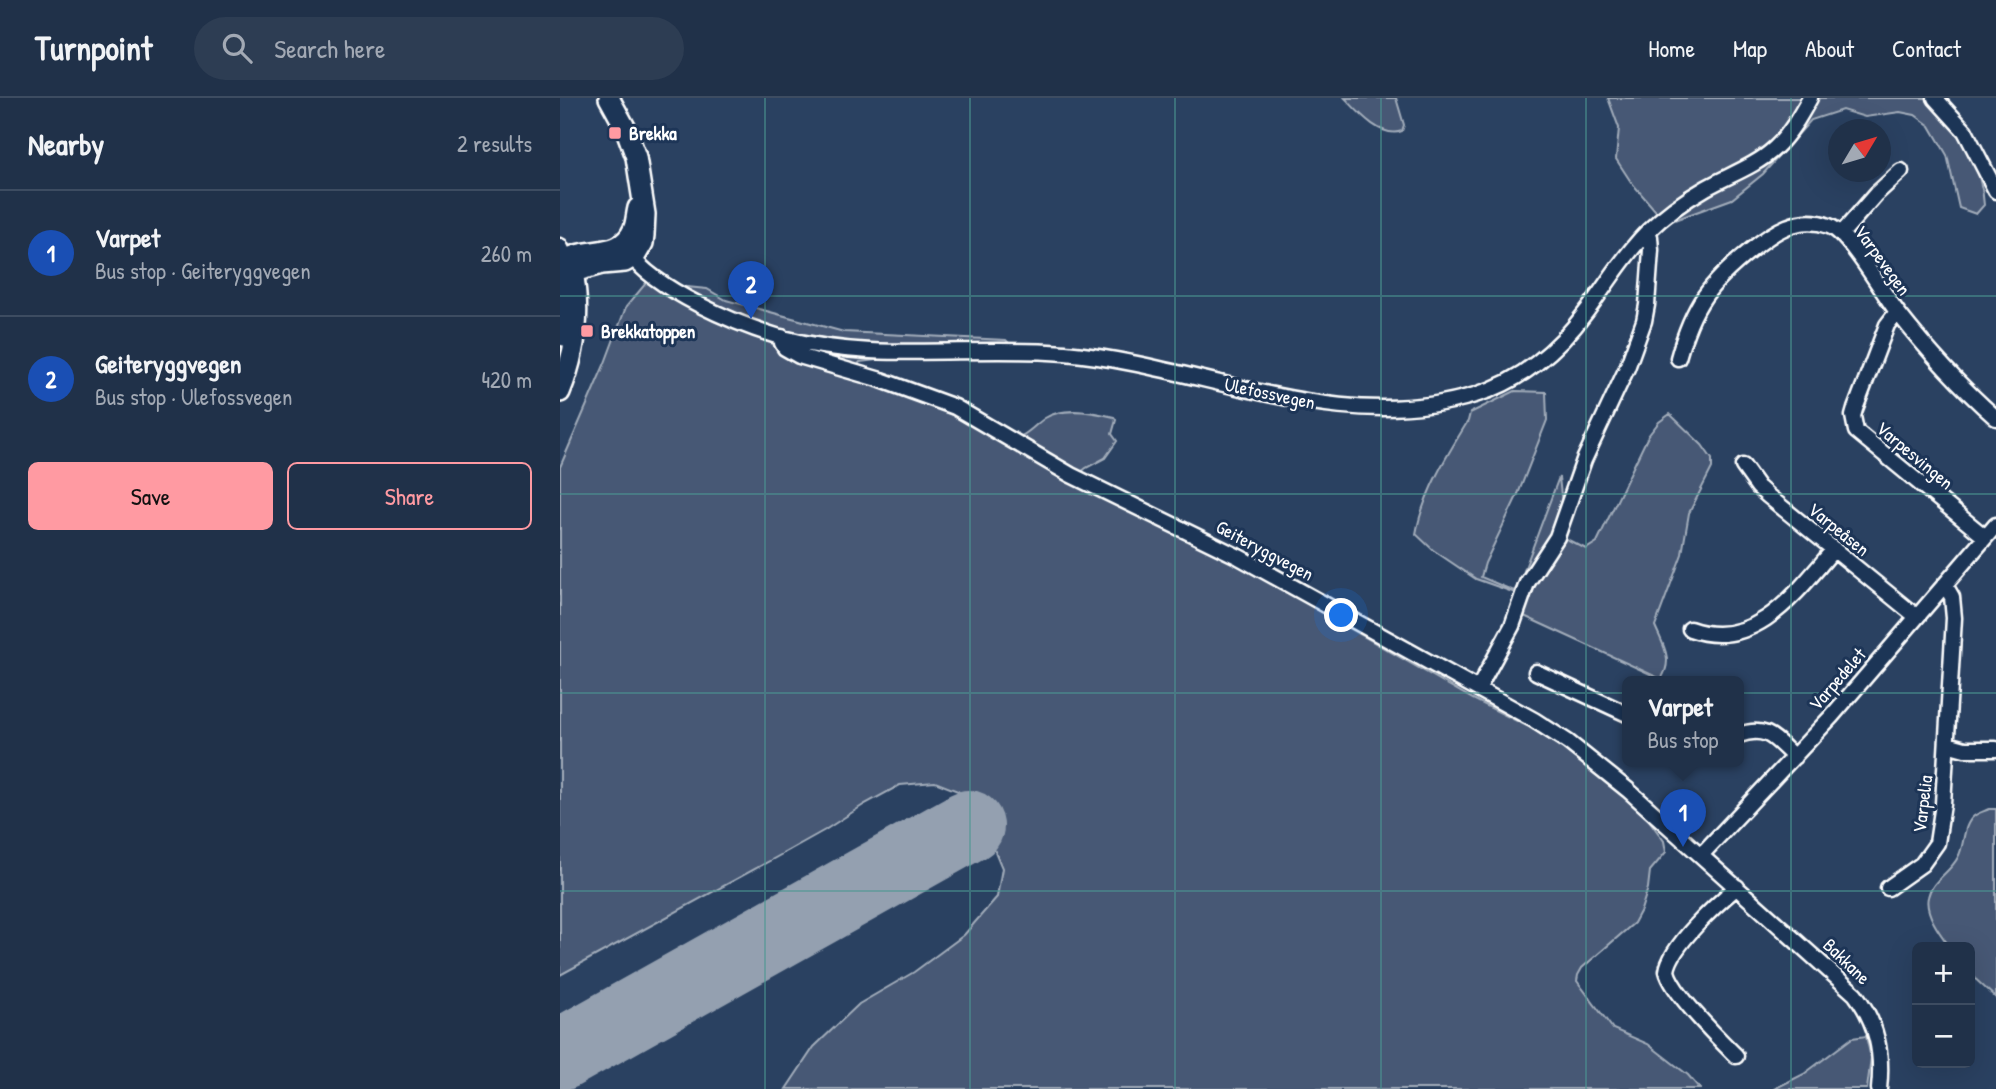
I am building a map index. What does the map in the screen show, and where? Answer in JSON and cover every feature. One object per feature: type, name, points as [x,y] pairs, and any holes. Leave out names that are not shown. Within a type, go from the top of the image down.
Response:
[{"type":"main road","points":[[563,265],[619,264],[627,251],[643,243],[645,214],[636,157],[625,127],[609,98]]},
{"type":"main road","points":[[560,357],[564,330],[563,265]]},
{"type":"main road","points":[[560,392],[570,365],[577,329],[577,293],[563,265]]},
{"type":"street","name":"Ulefossvegen","points":[[627,251],[661,285],[734,319],[782,337],[816,345],[871,351],[1064,353],[1119,361],[1326,404],[1390,408],[1439,403],[1472,396],[1499,386],[1545,357],[1574,328],[1626,256],[1648,231],[1689,198],[1773,150],[1791,129],[1810,98]]},
{"type":"street","points":[[1935,98],[1965,131],[1996,191]]},
{"type":"street","points":[[1842,233],[1876,194],[1901,171]]},
{"type":"street","name":"Varpevegen","points":[[1678,358],[1688,323],[1704,295],[1736,262],[1767,237],[1786,226],[1811,222],[1830,226],[1842,233],[1897,312],[1996,418]]},
{"type":"street","points":[[1478,689],[1512,626],[1527,583],[1557,537],[1589,448],[1619,389],[1630,360],[1647,305],[1651,250],[1648,231]]},
{"type":"street","name":"Varpesvingen","points":[[1897,312],[1887,325],[1855,409],[1856,431],[1984,537]]},
{"type":"street","name":"Geiteryggvegen","points":[[782,337],[782,343],[789,352],[881,380],[955,407],[1071,475],[1238,557],[1534,720],[1604,769],[1702,854]]},
{"type":"street","name":"Varpeåsen","points":[[1743,466],[1758,487],[1917,617]]},
{"type":"street","name":"Varpedelet","points":[[1702,854],[1794,757],[1996,524]]},
{"type":"street","points":[[1690,629],[1714,635],[1742,630],[1756,623],[1787,603],[1833,549]]},
{"type":"street","name":"Varpelia","points":[[1888,888],[1922,864],[1937,843],[1942,818],[1955,618],[1952,597],[1945,585]]},
{"type":"street","points":[[1536,672],[1622,712]]},
{"type":"street","points":[[1744,733],[1763,731],[1794,757]]},
{"type":"street","points":[[1947,744],[1965,749],[1996,750]]},
{"type":"street","name":"Bakkane","points":[[1702,854],[1860,1000],[1877,1037],[1881,1061],[1880,1089]]},
{"type":"street","points":[[1736,1056],[1713,1033],[1672,983],[1667,971],[1671,959],[1691,932],[1737,887]]},
{"type":"shaded area","points":[[1345,98],[1396,98],[1404,125],[1402,131],[1378,128]]},
{"type":"shaded area","points":[[1608,98],[1932,98],[1967,148],[1979,175],[1984,205],[1976,214],[1959,208],[1947,155],[1930,126],[1915,115],[1900,112],[1865,117],[1842,110],[1811,120],[1763,174],[1732,199],[1666,223],[1631,182],[1616,159],[1619,128]]},
{"type":"shaded area","points":[[646,283],[707,289],[726,300],[844,332],[1006,340],[1025,359],[884,359],[860,362],[850,377],[914,398],[991,435],[1005,439],[1020,436],[1045,418],[1061,412],[1088,412],[1114,417],[1116,420],[1112,434],[1117,441],[1105,458],[1080,473],[1153,521],[1250,571],[1565,749],[1643,812],[1664,841],[1666,852],[1650,871],[1648,888],[1634,923],[1582,968],[1577,981],[1613,1029],[1648,1044],[1688,1075],[1700,1089],[786,1089],[814,1047],[859,1004],[914,972],[964,935],[997,897],[1002,868],[982,820],[958,791],[935,782],[900,785],[775,858],[560,975],[560,467],[626,307]]},
{"type":"shaded area","points":[[1515,391],[1546,392],[1547,420],[1481,577],[1514,591],[1559,477],[1562,505],[1551,531],[1586,549],[1597,542],[1648,436],[1659,422],[1670,414],[1702,445],[1712,459],[1712,468],[1689,513],[1682,554],[1655,626],[1667,659],[1663,676],[1654,676],[1524,616],[1524,596],[1476,579],[1433,550],[1416,534],[1430,490],[1470,413]]},
{"type":"shaded area","points":[[1996,809],[1996,998],[1975,979],[1975,942],[1947,942],[1934,923],[1927,903],[1933,886],[1958,857],[1970,820],[1976,815]]},
{"type":"shaded area","points":[[1866,1036],[1871,1058],[1867,1089],[1774,1089],[1804,1074],[1852,1038]]},
{"type":"taxiway","points":[[874,879],[899,878],[954,847],[959,836],[957,827],[946,820],[934,822],[918,853]]},
{"type":"runway","points":[[560,1055],[968,826]]},
{"type":"place","name":"Brekka","points":[[615,133]]},
{"type":"place","name":"Geiteryggvegen","points":[[751,319]]},
{"type":"place","name":"Brekkatoppen","points":[[587,331]]},
{"type":"place","name":"Varpet","points":[[1683,847]]}]
